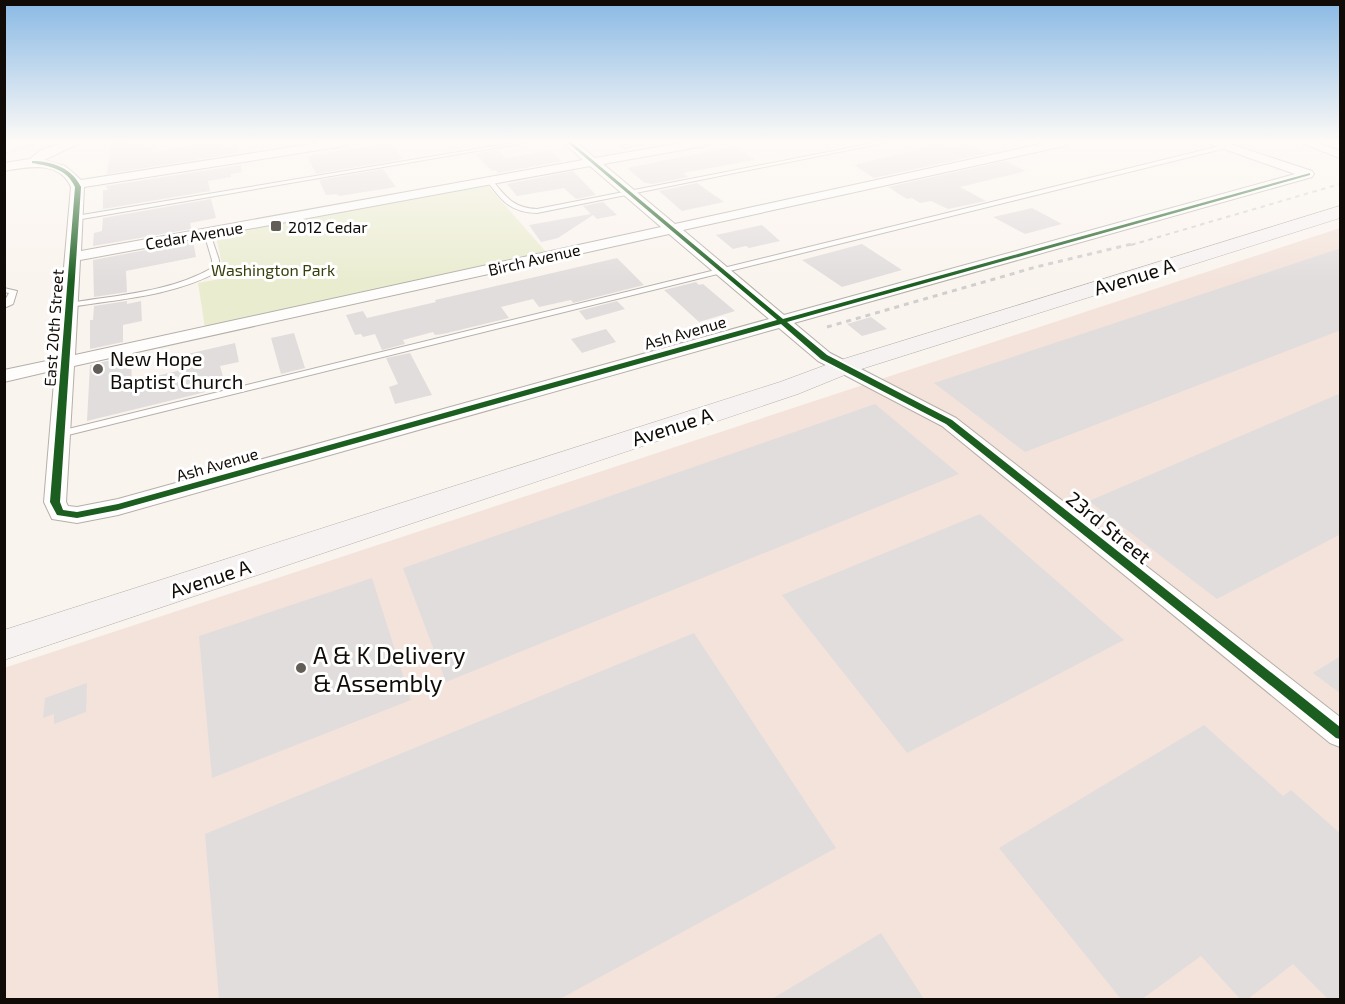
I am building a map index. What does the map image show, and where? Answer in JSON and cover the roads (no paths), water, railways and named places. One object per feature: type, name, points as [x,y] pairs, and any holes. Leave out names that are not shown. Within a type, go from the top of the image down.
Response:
[{"type":"main road","name":"Avenue A","points":[[4,645],[789,388],[843,367],[1341,212]]},
{"type":"street","name":"East 20th Street","points":[[70,515],[60,513],[55,502],[77,189]]},
{"type":"street","name":"Cedar Avenue","points":[[73,257],[447,189]]},
{"type":"street","name":"23rd Street","points":[[624,189],[824,357],[949,422],[1341,734]]},
{"type":"street","name":"Birch Avenue","points":[[4,376],[852,189]]},
{"type":"street","name":"Ash Avenue","points":[[70,515],[118,507],[1255,189]]},
{"type":"lane","points":[[76,218],[249,189]]},
{"type":"lane","points":[[497,189],[514,209],[524,212],[650,189]]},
{"type":"lane","points":[[60,434],[1052,189]]},
{"type":"lane","points":[[70,304],[178,285],[206,276],[216,269],[217,261],[208,243],[207,233]]},
{"type":"lane","points":[[4,290],[13,291],[10,302],[4,306]]},
{"type":"railway","points":[[1131,245],[1323,189]]},
{"type":"railway","points":[[827,327],[1036,267],[1136,243]]},
{"type":"place","name":"2012 Cedar","points":[[276,226]]},
{"type":"place","name":"New Hope Baptist Church","points":[[98,369]]},
{"type":"place","name":"A & K Delivery & Assembly","points":[[301,668]]},
{"type":"park label","name":"Washington Park","points":[[273,269]]}]
